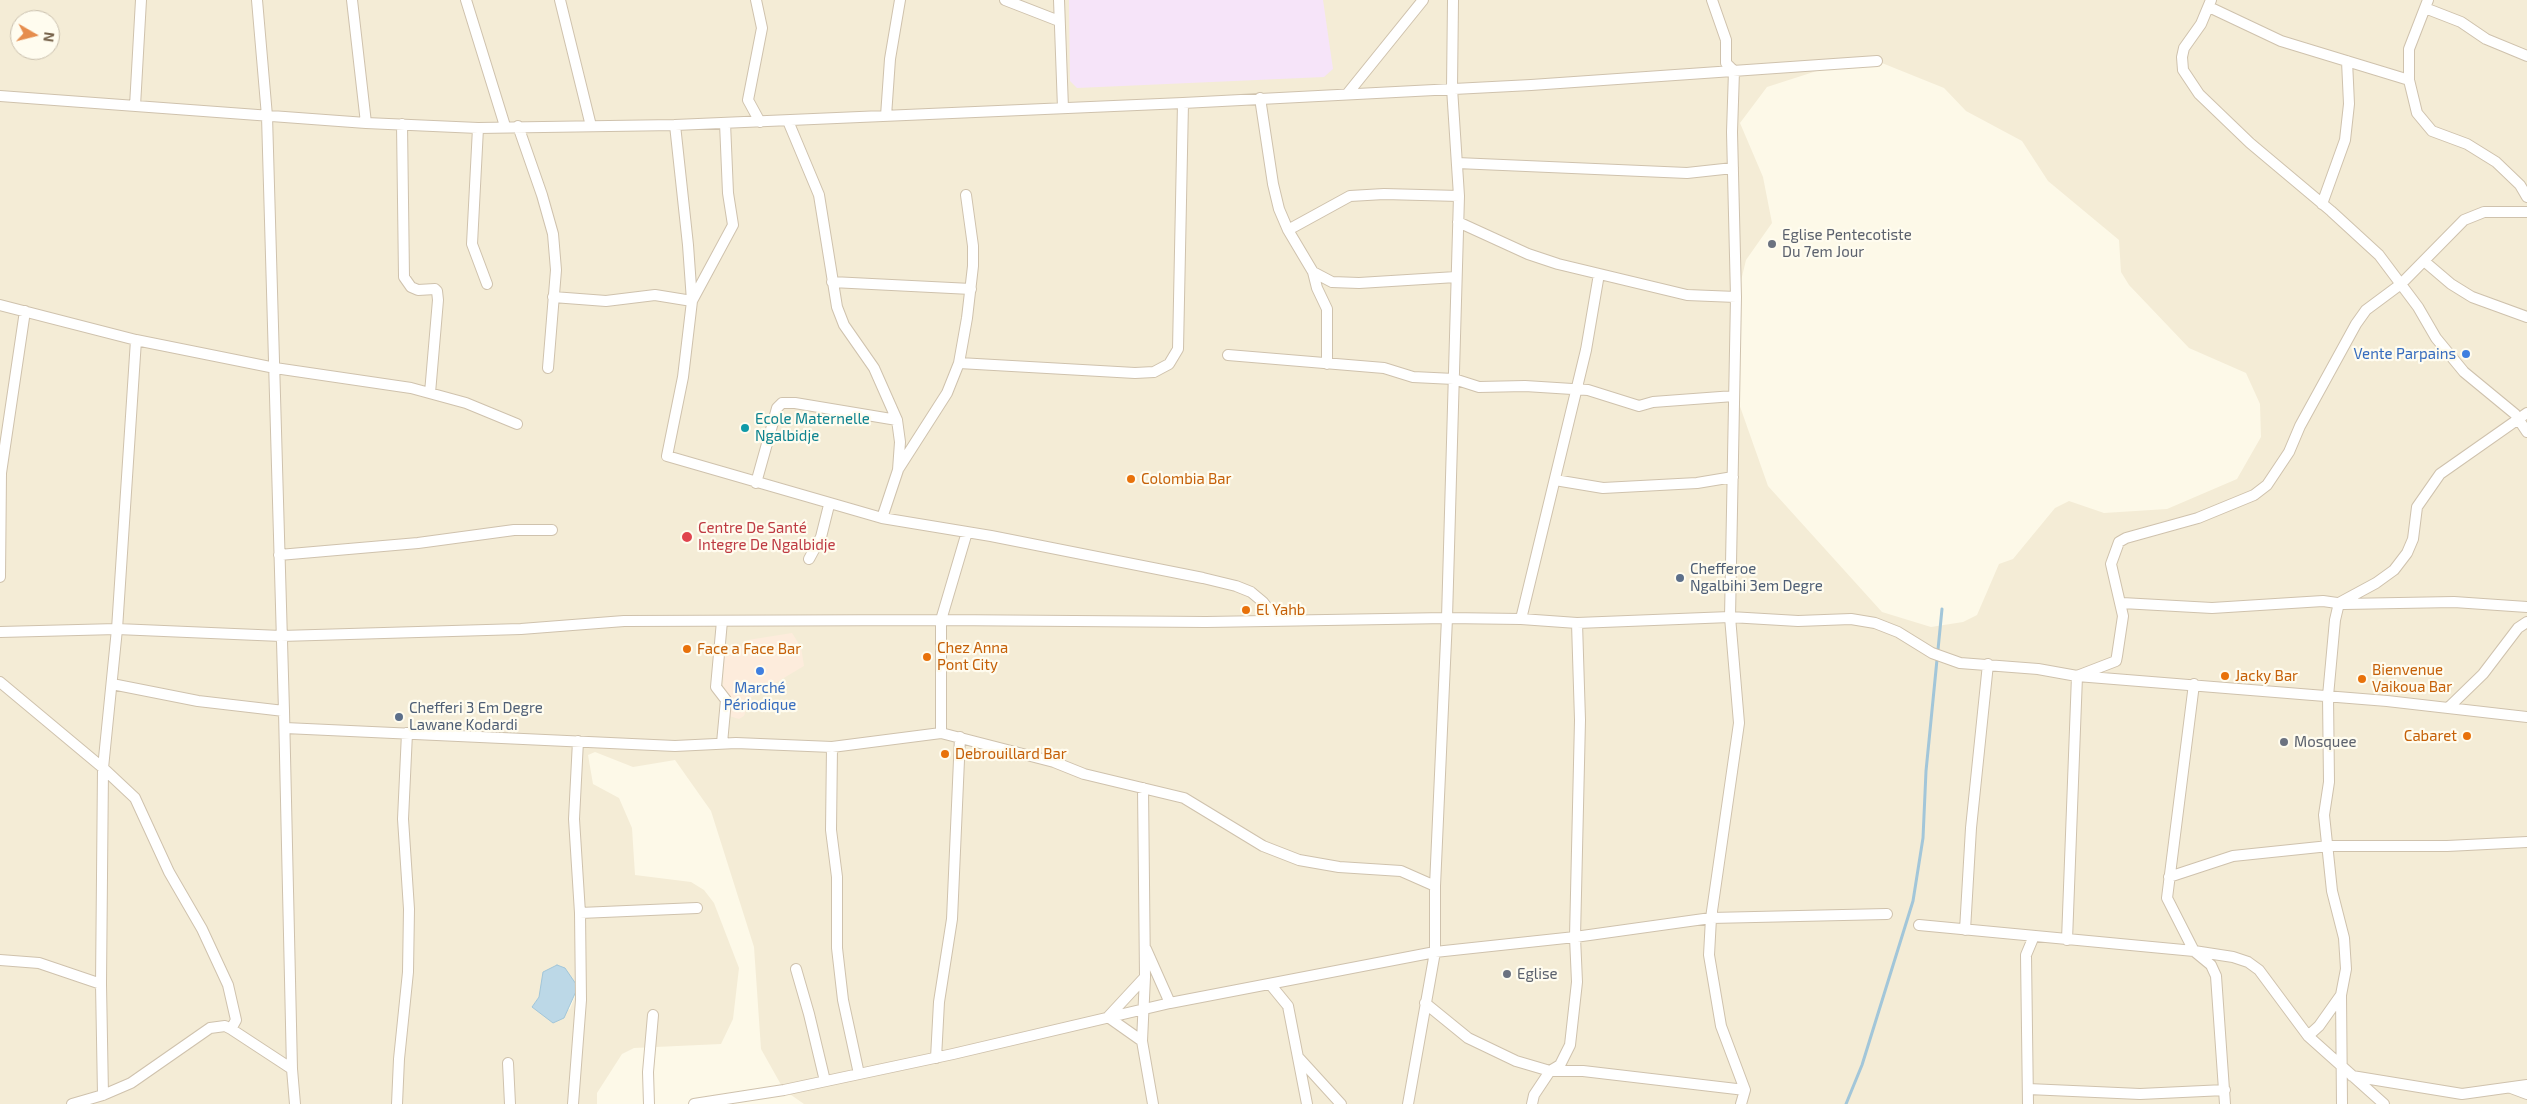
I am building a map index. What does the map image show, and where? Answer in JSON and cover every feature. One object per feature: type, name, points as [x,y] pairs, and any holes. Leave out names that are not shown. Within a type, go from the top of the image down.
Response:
[{"type":"street","points":[[135,106],[140,0]]},
{"type":"street","points":[[257,0],[267,116],[285,728],[292,1069],[295,1104]]},
{"type":"street","points":[[352,0],[366,123]]},
{"type":"street","points":[[466,0],[505,126]]},
{"type":"street","points":[[560,0],[591,126]]},
{"type":"street","points":[[756,0],[762,28],[748,100],[760,122]]},
{"type":"street","points":[[886,116],[890,59],[900,0]]},
{"type":"street","points":[[1005,0],[1059,21]]},
{"type":"street","points":[[1059,0],[1063,108]]},
{"type":"street","points":[[1348,93],[1423,0]]},
{"type":"street","points":[[1408,1104],[1435,952],[1435,886],[1447,618],[1459,196],[1452,88],[1453,0]]},
{"type":"street","points":[[1712,0],[1726,40],[1726,64],[1734,71],[1733,168],[1736,297],[1730,617],[1739,723],[1710,918],[1710,955],[1721,1026],[1745,1090],[1741,1104]]},
{"type":"street","points":[[2408,80],[2281,41],[2210,4],[2201,24],[2184,48],[2183,70],[2199,94],[2250,143],[2322,204],[2379,256],[2401,284],[2436,338],[2464,372],[2524,426]]},
{"type":"street","points":[[2527,56],[2486,39],[2461,22],[2427,4],[2409,48],[2408,80],[2417,113],[2432,131],[2468,144],[2496,162],[2520,185],[2527,197]]},
{"type":"street","points":[[0,96],[366,123],[478,128],[505,126],[675,125],[1540,85],[1877,61]]},
{"type":"street","points":[[2322,204],[2345,140],[2349,96],[2347,61]]},
{"type":"street","points":[[1260,98],[1273,184],[1288,230],[1313,272],[1317,288],[1327,309],[1327,364]]},
{"type":"street","points":[[959,363],[1135,373],[1154,372],[1169,364],[1178,349],[1183,103]]},
{"type":"street","points":[[788,121],[819,195],[837,307],[844,325],[874,368],[897,420],[900,442],[898,470]]},
{"type":"street","points":[[692,301],[733,225],[728,193],[725,123]]},
{"type":"street","points":[[402,124],[404,277],[411,287],[418,290],[435,289],[438,300],[430,394]]},
{"type":"street","points":[[675,125],[692,301],[683,377],[667,456],[756,484],[882,518],[967,532],[1236,586],[1251,592],[1262,602],[1277,621]]},
{"type":"street","points":[[518,126],[542,195],[553,234],[556,270],[548,368]]},
{"type":"street","points":[[478,128],[472,244],[487,284]]},
{"type":"street","points":[[1457,163],[1687,173],[1733,168]]},
{"type":"street","points":[[1288,230],[1350,196],[1384,194],[1459,196]]},
{"type":"street","points":[[882,518],[898,470],[947,393],[959,363],[971,289],[973,246],[966,195]]},
{"type":"street","points":[[2077,676],[2116,661],[2122,626],[2122,603],[2111,564],[2119,542],[2126,538],[2198,518],[2254,495],[2268,486],[2289,452],[2300,426],[2356,324],[2366,310],[2401,284],[2464,220],[2484,212],[2527,212]]},
{"type":"street","points":[[1458,222],[1528,254],[1599,274],[1688,295],[1736,297]]},
{"type":"street","points":[[2424,261],[2451,284],[2472,297],[2527,317]]},
{"type":"street","points":[[1313,272],[1332,282]]},
{"type":"street","points":[[1521,619],[1577,389],[1599,274]]},
{"type":"street","points":[[1317,288],[1332,282],[1359,283],[1456,277]]},
{"type":"street","points":[[832,282],[971,289]]},
{"type":"street","points":[[553,297],[606,301],[655,295],[692,301]]},
{"type":"street","points":[[0,305],[136,340],[275,368],[411,388],[466,403],[517,424]]},
{"type":"street","points":[[0,577],[1,473],[25,310]]},
{"type":"street","points":[[103,1095],[101,984],[103,768],[117,630],[136,340]]},
{"type":"street","points":[[1228,355],[1384,368],[1413,377],[1454,379],[1479,387],[1524,386],[1588,390],[1639,406],[1653,402],[1734,396]]},
{"type":"street","points":[[756,484],[777,408],[782,403],[897,420]]},
{"type":"street","points":[[2342,1104],[2341,995],[2346,969],[2344,938],[2333,897],[2329,846],[2324,815],[2330,782],[2328,696],[2335,620],[2339,603],[2376,583],[2394,570],[2407,554],[2413,539],[2417,508],[2440,474],[2524,426],[2527,413]]},
{"type":"street","points":[[1555,480],[1603,488],[1697,483],[1733,478]]},
{"type":"street","points":[[809,559],[821,537],[829,505]]},
{"type":"street","points":[[279,555],[418,543],[514,530],[552,530]]},
{"type":"street","points":[[941,733],[941,620],[967,532]]},
{"type":"street","points":[[2122,603],[2212,608],[2323,601],[2339,603],[2454,602],[2527,607]]},
{"type":"street","points":[[0,632],[117,630],[281,636],[521,629],[624,621],[1277,621],[1447,618],[1521,619],[1577,623],[1730,617],[1798,621],[1851,619],[1875,623],[1898,632],[1944,659],[1960,663],[1988,664],[2077,676],[2328,696],[2527,717]]},
{"type":"street","points":[[722,621],[716,687],[726,700],[722,743]]},
{"type":"street","points":[[2448,708],[2483,674],[2518,628],[2527,622]]},
{"type":"street","points":[[1532,1104],[1534,1095],[1550,1071],[1560,1065],[1570,1045],[1577,982],[1575,937],[1580,720],[1577,623]]},
{"type":"street","points":[[1965,930],[1971,828],[1988,664]]},
{"type":"street","points":[[2068,940],[2070,805],[2077,676]]},
{"type":"street","points":[[0,682],[103,768],[135,798],[169,872],[216,958],[228,985],[235,1007],[236,1020],[231,1029]]},
{"type":"street","points":[[112,684],[198,701],[284,711]]},
{"type":"street","points":[[2194,684],[2166,898],[2194,951],[2211,965],[2216,976],[2225,1104]]},
{"type":"street","points":[[285,728],[675,746],[722,743],[832,747],[941,733],[1054,762],[1084,774],[1184,798],[1263,846],[1282,854],[1339,867],[1401,871],[1435,886]]},
{"type":"street","points":[[397,1104],[399,1059],[408,972],[409,909],[403,819],[407,733]]},
{"type":"street","points":[[936,1058],[939,1002],[952,919],[960,737]]},
{"type":"street","points":[[572,1104],[581,1000],[580,913],[574,819],[578,741]]},
{"type":"street","points":[[832,747],[831,830],[837,877],[837,948],[843,1000],[859,1074]]},
{"type":"street","points":[[1143,788],[1145,978],[1142,1042],[1153,1104]]},
{"type":"street","points":[[2169,877],[2233,856],[2329,846],[2447,846],[2527,842]]},
{"type":"street","points":[[580,913],[698,908]]},
{"type":"street","points":[[694,1104],[825,1081],[936,1058],[1170,1003],[1435,952],[1575,937],[1710,918],[1887,914]]},
{"type":"street","points":[[1919,925],[2194,951],[2233,957],[2248,962],[2259,970],[2308,1036],[2384,1104]]},
{"type":"street","points":[[2028,1104],[2026,955],[2034,936]]},
{"type":"street","points":[[1144,944],[1170,1003]]},
{"type":"street","points":[[0,960],[39,963],[101,984]]},
{"type":"street","points":[[796,969],[825,1081]]},
{"type":"street","points":[[1108,1017],[1145,978]]},
{"type":"street","points":[[1270,984],[1288,1006],[1307,1104]]},
{"type":"street","points":[[2308,1036],[2319,1026],[2341,995]]},
{"type":"street","points":[[1425,1003],[1468,1038],[1516,1061],[1550,1071],[1583,1071],[1745,1090]]},
{"type":"street","points":[[649,1104],[648,1072],[652,1014]]},
{"type":"street","points":[[1108,1017],[1142,1042]]},
{"type":"street","points":[[72,1104],[103,1095],[131,1083],[204,1031],[225,1026],[292,1069]]},
{"type":"street","points":[[938,1040],[953,1054]]},
{"type":"street","points":[[1298,1058],[1341,1104]]},
{"type":"street","points":[[508,1063],[510,1104]]},
{"type":"street","points":[[2352,1075],[2462,1094],[2527,1085]]},
{"type":"street","points":[[2508,1087],[2527,1094]]},
{"type":"street","points":[[2028,1089],[2140,1094],[2225,1090]]},
{"type":"shaded area","points":[[0,0],[2527,0],[2527,1104],[804,1104],[784,1090],[761,1049],[754,947],[711,811],[675,760],[633,767],[595,752],[588,755],[593,784],[619,798],[632,828],[635,875],[691,882],[704,890],[714,903],[739,968],[733,1019],[721,1044],[634,1048],[622,1054],[597,1093],[597,1104],[0,1104]],"holes":[[[1877,61],[1944,88],[1966,111],[2022,141],[2048,181],[2119,240],[2121,272],[2129,285],[2189,348],[2246,373],[2260,404],[2261,437],[2237,479],[2167,509],[2104,513],[2069,501],[2055,508],[2013,559],[1999,564],[1977,615],[1963,622],[1931,627],[1882,612],[1768,486],[1737,398],[1739,289],[1746,260],[1772,223],[1763,177],[1740,123],[1767,87],[1826,68],[1858,68]],[[577,991],[570,1009],[545,1015],[532,1007],[539,997]]]},
{"type":"shaded area","points":[[1069,0],[1323,0],[1333,69],[1324,77],[1077,88],[1070,81]]},
{"type":"shaded area","name":"Marché Périodique","points":[[792,633],[801,647],[804,666],[750,698],[744,716],[739,719],[729,716],[731,700],[723,687],[724,653],[740,648],[748,640]]},
{"type":"water","points":[[557,965],[565,968],[578,987],[564,1018],[553,1023],[532,1007],[539,997],[543,972]]},
{"type":"waterway","points":[[1846,1104],[1862,1065],[1913,901],[1923,838],[1926,771],[1942,609]]},
{"type":"place","name":"Eglise Pentecotiste Du 7em Jour","points":[[1772,244]]},
{"type":"place","name":"Vente Parpains","points":[[2466,354]]},
{"type":"place","name":"Ecole Maternelle Ngalbidje","points":[[745,428]]},
{"type":"place","name":"Colombia Bar","points":[[1131,479]]},
{"type":"place","name":"Centre De Santé Integre De Ngalbidje","points":[[687,537]]},
{"type":"place","name":"Chefferoe Ngalbihi 3em Degre","points":[[1680,578]]},
{"type":"place","name":"El Yahb","points":[[1246,610]]},
{"type":"place","name":"Face a Face Bar","points":[[687,649]]},
{"type":"place","name":"Chez Anna Pont City","points":[[927,657]]},
{"type":"place","name":"Marché Périodique","points":[[760,671]]},
{"type":"place","name":"Jacky Bar","points":[[2225,676]]},
{"type":"place","name":"Bienvenue Vaikoua Bar","points":[[2362,679]]},
{"type":"place","name":"Chefferi 3 Em Degre Lawane Kodardi","points":[[399,717]]},
{"type":"place","name":"Cabaret","points":[[2467,736]]},
{"type":"place","name":"Mosquee","points":[[2284,742]]},
{"type":"place","name":"Debrouillard Bar","points":[[945,754]]},
{"type":"place","name":"Eglise","points":[[1507,974]]}]
